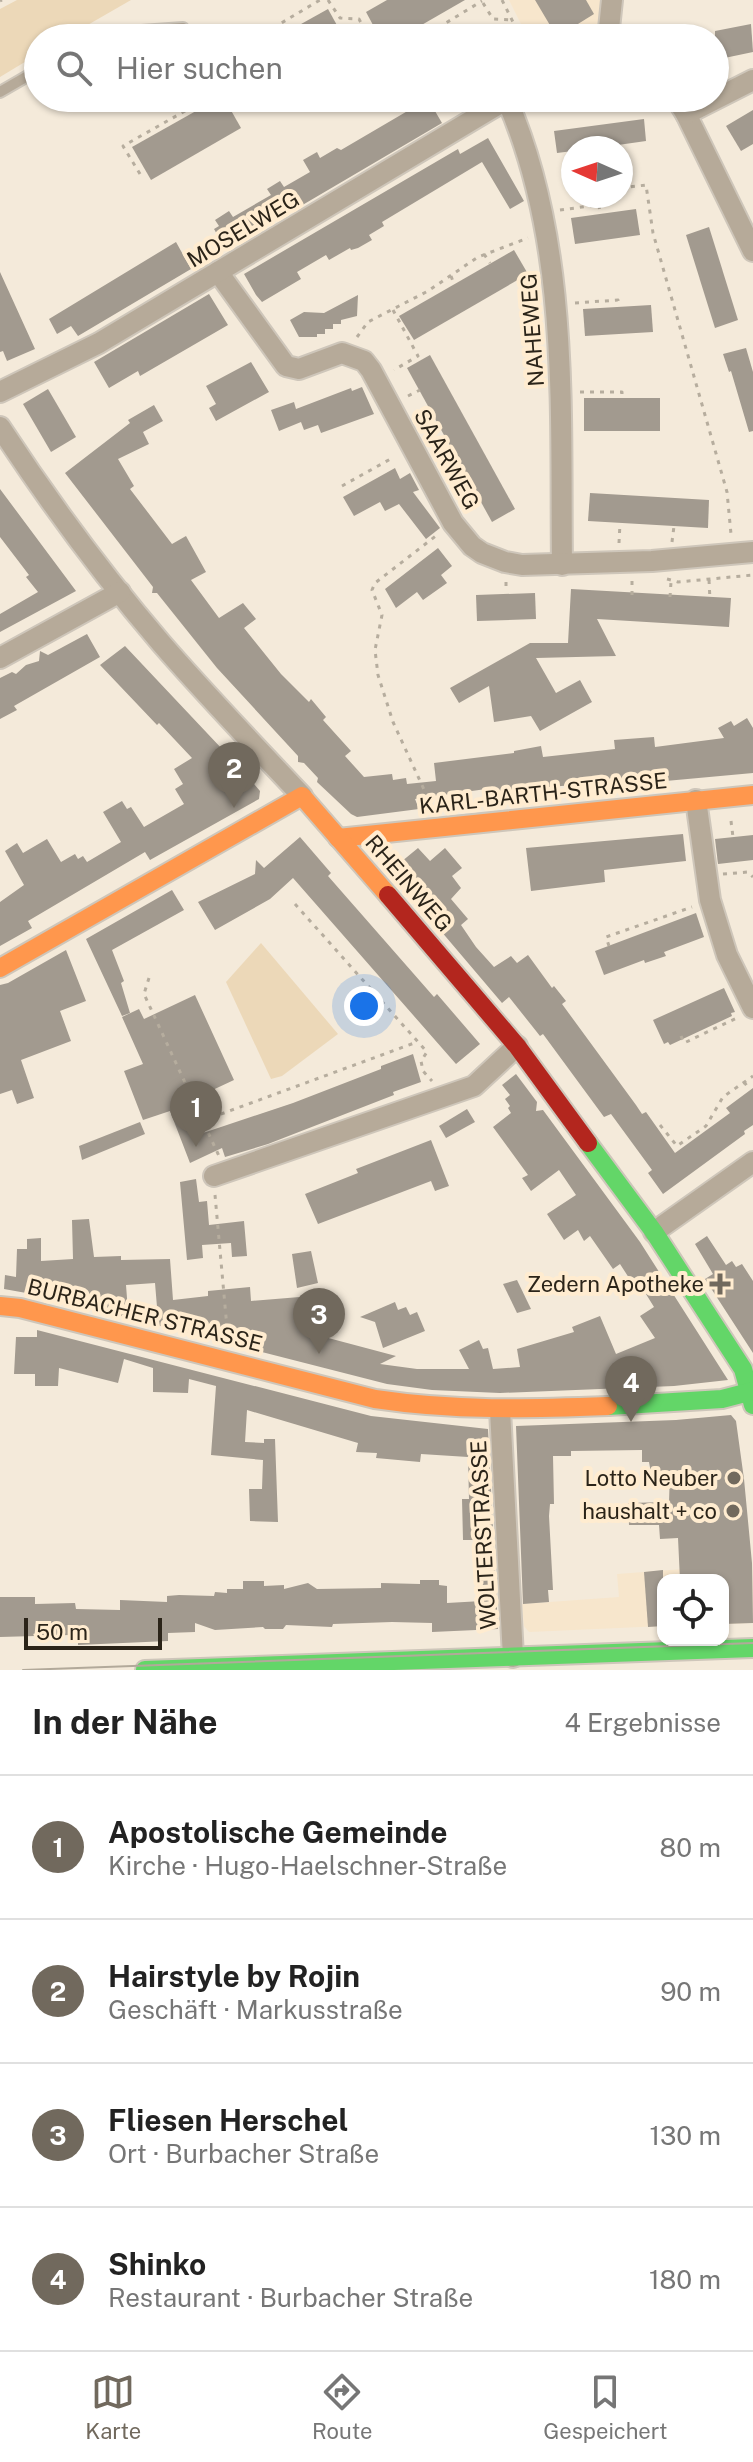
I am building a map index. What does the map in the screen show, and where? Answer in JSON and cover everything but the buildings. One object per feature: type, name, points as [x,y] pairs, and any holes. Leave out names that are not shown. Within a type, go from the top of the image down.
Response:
[{"type":"street","points":[[609,24],[612,0]]},
{"type":"street","points":[[729,89],[753,80]]},
{"type":"street","name":"MOSELWEG","points":[[0,392],[99,343],[486,112]]},
{"type":"street","name":"NAHEWEG","points":[[513,112],[543,221],[554,275],[560,391],[562,565]]},
{"type":"street","points":[[684,112],[753,251]]},
{"type":"street","points":[[218,272],[286,366],[299,369],[347,353]]},
{"type":"street","name":"SAARWEG","points":[[347,353],[364,361],[376,379],[453,523],[472,546],[492,557],[522,565],[562,565],[743,553]]},
{"type":"street","name":"RHEINWEG","points":[[0,427],[36,481],[161,643],[302,796],[517,1046],[654,1232],[743,1369],[752,1396]]},
{"type":"street","points":[[0,658],[120,592]]},
{"type":"street","name":"KARL-BARTH-STRASSE","points":[[338,838],[753,795]]},
{"type":"street","points":[[0,968],[302,796]]},
{"type":"street","points":[[696,800],[710,900],[748,1012]]},
{"type":"street","points":[[220,1173],[474,1086],[517,1046]]},
{"type":"street","points":[[654,1232],[753,1162]]},
{"type":"street","name":"BURBACHER STRASSE","points":[[0,1306],[20,1308],[375,1399],[430,1407],[500,1410],[706,1401],[752,1396]]},
{"type":"street","name":"WOLTERSTRASSE","points":[[500,1410],[513,1664]]},
{"type":"street","points":[[145,1670],[513,1664],[753,1648]]},
{"type":"lane","points":[[0,92],[24,78]]},
{"type":"path","points":[[280,24],[320,0]]},
{"type":"path","points":[[328,0],[340,18],[359,19],[362,24]]},
{"type":"path","points":[[502,0],[515,24]]},
{"type":"path","points":[[444,24],[482,1],[493,19],[513,20]]},
{"type":"path","points":[[140,174],[123,146],[183,112]]},
{"type":"path","points":[[633,187],[646,185],[653,233],[743,553]]},
{"type":"path","points":[[347,353],[368,322],[415,298],[484,254],[507,248],[543,221],[588,208]]},
{"type":"path","points":[[599,208],[600,214]]},
{"type":"path","points":[[484,254],[490,263]]},
{"type":"path","points":[[451,276],[454,284]]},
{"type":"path","points":[[415,298],[420,304]]},
{"type":"path","points":[[556,304],[618,300],[619,306]]},
{"type":"path","points":[[376,379],[418,356],[393,310]]},
{"type":"path","points":[[560,391],[622,392],[622,398]]},
{"type":"path","points":[[342,486],[412,447]]},
{"type":"path","points":[[442,829],[393,722],[378,675],[375,650],[382,615],[372,590],[375,583],[453,523]]},
{"type":"path","points":[[709,580],[710,600]]},
{"type":"path","points":[[670,597],[671,582]]},
{"type":"path","points":[[706,876],[748,872],[753,877]]},
{"type":"path","points":[[609,946],[606,937],[710,900]]},
{"type":"path","points":[[295,904],[427,1052],[421,1061],[423,1071],[445,1096]]},
{"type":"path","points":[[666,916],[669,923]]},
{"type":"path","points":[[149,978],[144,994],[202,1121],[220,1173],[229,1360]]},
{"type":"path","points":[[681,1036],[684,1043],[748,1012]]},
{"type":"path","points":[[717,1019],[721,1026]]},
{"type":"path","points":[[202,1121],[418,1042]]},
{"type":"path","points":[[660,1125],[677,1146],[706,1126],[723,1097],[753,1076]]},
{"type":"path","points":[[744,1082],[750,1090]]},
{"type":"shaded area","points":[[17,0],[131,0],[89,24],[24,24],[24,62],[0,77],[0,9]]},
{"type":"shaded area","points":[[509,0],[606,0],[603,24],[521,24]]},
{"type":"shaded area","points":[[261,943],[338,1034],[282,1076],[271,1079],[226,982]]},
{"type":"shaded area","points":[[752,1564],[753,1621],[729,1624],[729,1574],[657,1574],[657,1626],[529,1632],[524,1626],[522,1604],[619,1597],[617,1574]]},
{"type":"tram line","points":[[23,1670],[753,1643]]},
{"type":"traffic: fast","points":[[588,1143],[654,1232],[743,1369],[753,1405]]},
{"type":"traffic: fast","points":[[608,1406],[722,1399],[753,1391]]},
{"type":"traffic: fast","points":[[145,1670],[753,1648]]},
{"type":"traffic: slow","points":[[338,838],[753,795]]},
{"type":"traffic: slow","points":[[0,968],[302,796],[388,895]]},
{"type":"traffic: slow","points":[[0,1306],[20,1308],[375,1399],[463,1407],[608,1406]]},
{"type":"traffic: jam","points":[[388,895],[517,1046],[588,1143]]},
{"type":"place","name":"Hairstyle by Rojin","points":[[234,808]]},
{"type":"place","name":"Apostolische Gemeinde","points":[[196,1147]]},
{"type":"place","name":"Zedern Apotheke","points":[[720,1284]]},
{"type":"place","name":"Fliesen Herschel","points":[[319,1354]]},
{"type":"place","name":"Shinko","points":[[631,1422]]},
{"type":"place","name":"Lotto Neuber","points":[[734,1478]]},
{"type":"place","name":"haushalt + co","points":[[733,1511]]}]
